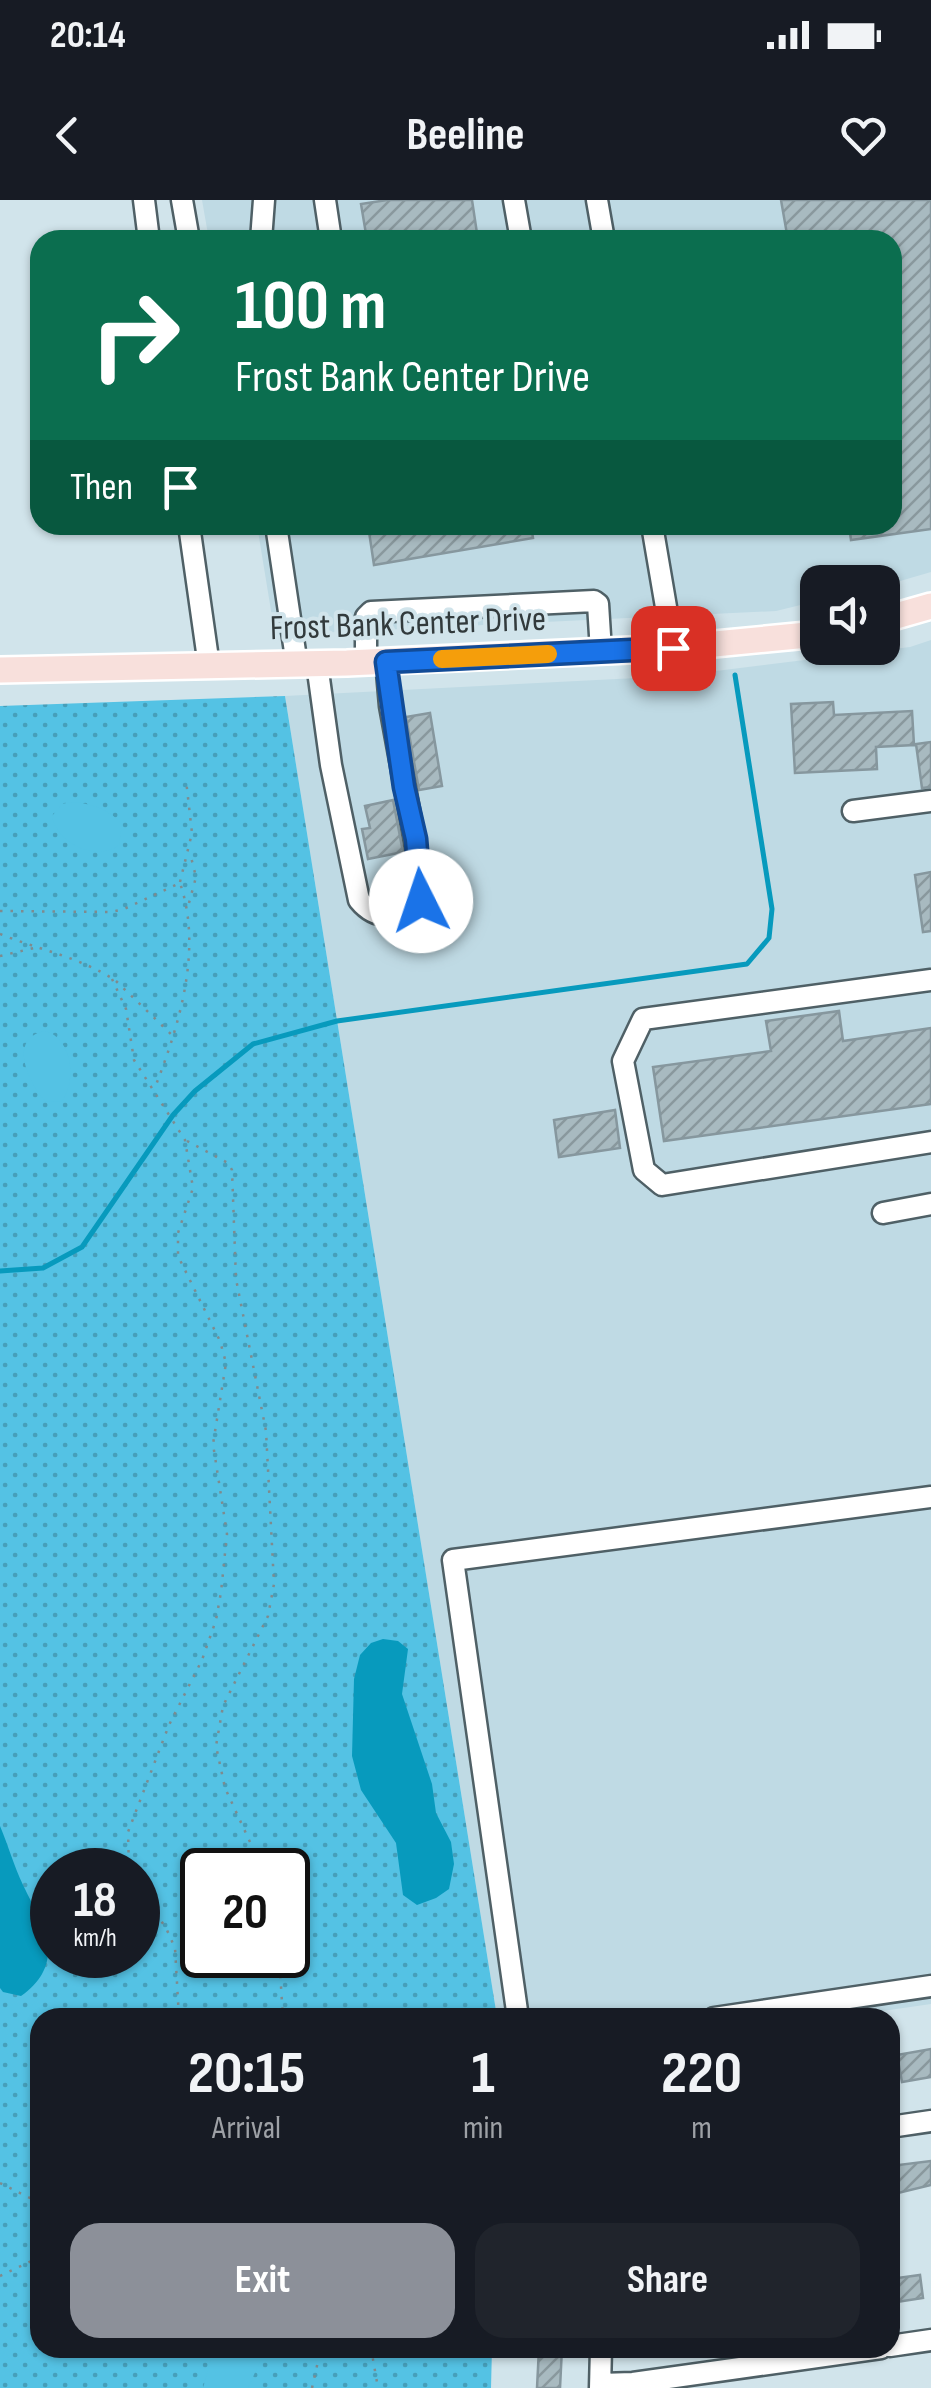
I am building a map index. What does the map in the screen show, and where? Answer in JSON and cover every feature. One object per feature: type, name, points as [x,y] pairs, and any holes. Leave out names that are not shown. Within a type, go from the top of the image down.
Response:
[{"type":"main road","points":[[900,615],[931,606]]},
{"type":"main road","name":"Frost Bank Center Drive","points":[[0,670],[376,662],[673,648],[800,636]]},
{"type":"street","points":[[144,200],[148,230]]},
{"type":"street","points":[[182,200],[187,230]]},
{"type":"street","points":[[262,230],[264,200]]},
{"type":"street","points":[[326,200],[330,230]]},
{"type":"street","points":[[514,200],[519,230]]},
{"type":"street","points":[[597,200],[602,230]]},
{"type":"street","points":[[191,535],[209,666]]},
{"type":"street","points":[[278,535],[359,900],[368,911],[387,916],[404,913],[421,901],[421,875],[390,706],[366,617],[370,612],[594,601],[598,604],[601,652]]},
{"type":"street","points":[[654,535],[673,648]]},
{"type":"street","points":[[853,811],[931,801]]},
{"type":"street","points":[[931,980],[642,1019],[624,1061],[644,1170],[662,1185],[931,1142]]},
{"type":"street","points":[[883,1212],[931,1204]]},
{"type":"street","points":[[517,2008],[452,1560],[931,1497]]},
{"type":"street","points":[[782,2008],[931,1986]]},
{"type":"street","points":[[900,2126],[931,2121]]},
{"type":"street","points":[[900,2345],[931,2340]]},
{"type":"street","points":[[601,2358],[600,2386],[810,2358]]},
{"type":"path","points":[[154,1090],[174,1037],[188,955],[188,906],[180,884],[189,852],[192,815],[186,780]]},
{"type":"path","points":[[188,906],[195,892],[196,877],[196,865],[189,852]]},
{"type":"path","points":[[0,912],[111,912],[180,884]]},
{"type":"path","points":[[0,934],[62,954],[112,978],[128,989],[174,1037]]},
{"type":"path","points":[[0,956],[36,948]]},
{"type":"path","points":[[112,978],[126,1009],[134,1060],[186,1140],[193,1188],[176,1245],[182,1270],[212,1325],[226,1364],[214,1444],[216,1476],[226,1517],[226,1562],[216,1620],[202,1660],[169,1725],[128,1832],[128,1848]]},
{"type":"path","points":[[186,1140],[228,1163],[232,1170],[236,1279],[266,1431],[274,1560],[272,1600],[268,1616],[223,1706],[216,1746],[226,1788],[253,1848]]},
{"type":"path","points":[[160,1919],[175,1948],[178,2008]]},
{"type":"path","points":[[280,1978],[282,2008]]},
{"type":"path","points":[[0,2183],[30,2198]]},
{"type":"path","points":[[0,2276],[30,2262]]},
{"type":"path","points":[[312,2388],[318,2358]]},
{"type":"path","points":[[373,2358],[378,2388]]},
{"type":"shaded area","points":[[202,200],[931,200],[931,572],[900,581],[900,565],[800,565],[800,605],[776,611],[275,635],[259,535],[902,535],[902,230],[207,230]]},
{"type":"shaded area","points":[[931,640],[931,2004],[900,2008],[496,2008],[285,696],[676,676],[800,661],[800,665],[900,665],[900,648]]},
{"type":"shaded area","points":[[285,696],[496,2008],[30,2008],[30,2358],[492,2358],[491,2388],[0,2388],[0,706]]},
{"type":"shaded area","points":[[62,804],[99,808],[117,819],[122,824],[119,845],[100,852],[89,851],[61,835],[52,816]]},
{"type":"shaded area","points":[[46,1031],[62,1043],[70,1062],[69,1084],[61,1102],[45,1101],[32,1083],[24,1061],[27,1042]]},
{"type":"shaded area","points":[[383,1639],[398,1641],[408,1649],[402,1694],[432,1784],[436,1813],[451,1842],[454,1864],[449,1889],[417,1905],[403,1895],[396,1843],[361,1790],[352,1756],[354,1679],[360,1655],[371,1643]]},
{"type":"shaded area","points":[[0,1826],[30,1900],[30,1978],[39,1978],[21,1996],[0,1988]]},
{"type":"shaded area","points":[[383,1999],[397,2008],[372,2008]]},
{"type":"shaded area","points":[[211,2358],[262,2358],[248,2388],[203,2388]]},
{"type":"building","points":[[387,200],[472,200],[476,230],[365,230],[361,204]]},
{"type":"building","points":[[781,200],[931,200],[931,529],[902,533],[902,230],[786,230]]},
{"type":"building","points":[[370,535],[533,535],[533,538],[374,565]]},
{"type":"building","points":[[850,535],[887,535],[851,540]]},
{"type":"building","points":[[833,702],[834,715],[912,711],[914,745],[876,747],[877,769],[795,773],[791,704]]},
{"type":"building","points":[[430,713],[442,786],[419,790],[406,717]]},
{"type":"building","points":[[931,742],[931,787],[922,788],[916,744]]},
{"type":"building","points":[[393,800],[403,852],[368,859],[362,829],[370,828],[365,806]]},
{"type":"building","points":[[931,872],[931,931],[923,932],[915,875]]},
{"type":"building","points":[[839,1011],[843,1041],[931,1028],[931,1104],[664,1141],[653,1067],[771,1051],[766,1021]]},
{"type":"building","points":[[615,1110],[620,1148],[559,1157],[554,1120]]},
{"type":"building","points":[[931,2049],[931,2077],[902,2082],[900,2054]]},
{"type":"building","points":[[931,2161],[931,2185],[900,2193],[900,2165]]},
{"type":"building","points":[[920,2275],[923,2298],[900,2301],[900,2278]]},
{"type":"building","points":[[538,2358],[562,2358],[560,2388],[537,2388]]},
{"type":"waterway","points":[[0,1271],[43,1268],[82,1247],[173,1115],[195,1091],[253,1044],[337,1021],[747,964],[769,938],[772,909],[735,675]]},
{"type":"slow traffic","points":[[442,659],[548,654]]},
{"type":"route","points":[[421,901],[416,839],[390,706],[386,662],[673,648]]}]
